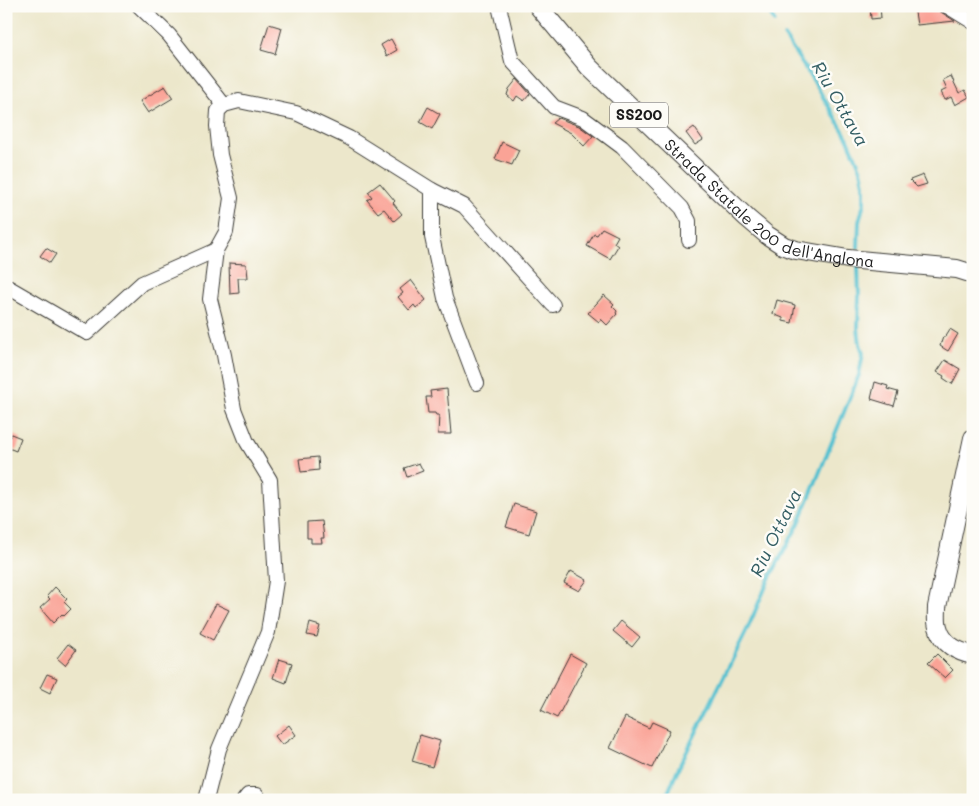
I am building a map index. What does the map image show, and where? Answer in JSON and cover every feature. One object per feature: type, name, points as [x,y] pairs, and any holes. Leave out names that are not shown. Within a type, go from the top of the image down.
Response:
[{"type":"main road","name":"Strada Statale 200 dell'Anglona","points":[[538,6],[589,67],[767,236],[784,246],[796,250],[848,260],[957,270],[973,274]]},
{"type":"main road","points":[[973,438],[937,607],[938,627],[945,640],[956,651],[973,655]]},
{"type":"street","points":[[138,6],[169,35],[224,105]]},
{"type":"street","points":[[499,6],[512,61],[554,107],[583,118],[622,147],[682,208],[689,221],[689,240]]},
{"type":"street","points":[[946,6],[973,22]]},
{"type":"street","points":[[206,800],[219,749],[268,632],[276,581],[270,480],[247,442],[234,409],[224,356],[210,300],[216,250],[226,232],[231,198],[220,155],[217,126],[218,111],[224,105],[239,101],[296,113],[349,138],[432,190],[464,206],[553,304]]},
{"type":"street","points":[[432,190],[432,237],[445,298],[477,383]]},
{"type":"street","points":[[6,286],[87,333],[142,283],[216,250]]},
{"type":"street","points":[[244,800],[248,795],[257,795],[260,800]]},
{"type":"building","points":[[870,6],[880,6],[881,18],[871,19]]},
{"type":"building","points":[[914,6],[923,6],[925,9],[933,7],[955,21],[917,25]]},
{"type":"building","points":[[269,24],[282,28],[275,54],[261,50]]},
{"type":"building","points":[[391,39],[397,50],[387,56],[381,45]]},
{"type":"building","points":[[951,76],[959,93],[965,90],[969,97],[955,105],[951,97],[945,100],[941,92],[947,89],[943,80]]},
{"type":"building","points":[[517,79],[530,94],[524,101],[517,96],[514,101],[507,95]]},
{"type":"building","points":[[165,86],[173,98],[148,113],[140,101]]},
{"type":"building","points":[[428,107],[440,114],[432,129],[420,122]]},
{"type":"building","points":[[558,118],[579,126],[593,136],[584,146],[571,133],[552,123]]},
{"type":"building","points":[[694,127],[703,140],[695,145],[686,133]]},
{"type":"building","points":[[502,142],[519,150],[512,165],[495,159]]},
{"type":"building","points":[[923,175],[927,184],[917,187],[910,180]]},
{"type":"building","points":[[380,183],[395,201],[393,203],[402,214],[394,221],[384,209],[378,213],[367,200],[372,197],[368,192]]},
{"type":"building","points":[[602,228],[618,236],[614,243],[618,246],[610,259],[587,246],[594,234],[597,235]]},
{"type":"building","points":[[46,248],[56,254],[50,263],[40,256]]},
{"type":"building","points":[[229,263],[246,264],[248,278],[238,278],[239,293],[230,294]]},
{"type":"building","points":[[411,280],[426,300],[416,308],[414,305],[409,310],[398,297],[403,293],[400,289]]},
{"type":"building","points":[[604,295],[614,304],[612,306],[617,311],[617,314],[607,325],[601,319],[599,322],[588,313]]},
{"type":"building","points":[[777,300],[795,305],[792,323],[783,321],[783,318],[773,314]]},
{"type":"building","points":[[950,329],[958,334],[948,351],[940,346],[943,337],[945,337]]},
{"type":"building","points":[[945,360],[960,369],[952,384],[937,372]]},
{"type":"building","points":[[875,382],[888,386],[887,389],[898,392],[894,406],[871,399]]},
{"type":"building","points":[[447,389],[451,434],[438,434],[439,415],[428,413],[426,397],[431,397],[430,391]]},
{"type":"building","points":[[11,434],[21,438],[16,451],[6,447]]},
{"type":"building","points":[[318,457],[319,470],[301,472],[299,459]]},
{"type":"building","points":[[419,463],[423,471],[407,477],[404,468]]},
{"type":"building","points":[[514,504],[536,511],[529,534],[506,527]]},
{"type":"building","points":[[322,521],[324,538],[321,538],[322,543],[311,543],[311,538],[307,538],[307,522]]},
{"type":"building","points":[[571,571],[587,580],[579,591],[564,583]]},
{"type":"building","points":[[55,587],[67,599],[64,602],[71,609],[64,616],[62,614],[53,623],[40,608],[50,599],[47,596]]},
{"type":"building","points":[[216,604],[229,610],[213,640],[200,633]]},
{"type":"building","points":[[621,621],[640,637],[632,647],[613,631]]},
{"type":"building","points":[[310,623],[320,626],[317,637],[307,635]]},
{"type":"building","points":[[68,644],[76,650],[65,665],[57,658]]},
{"type":"building","points":[[570,654],[586,663],[557,718],[541,710]]},
{"type":"building","points":[[937,654],[953,670],[945,678],[928,663]]},
{"type":"building","points":[[279,659],[292,663],[286,683],[273,678]]},
{"type":"building","points":[[47,674],[57,678],[50,693],[40,688]]},
{"type":"building","points":[[625,717],[649,728],[652,722],[670,730],[652,768],[610,748]]},
{"type":"building","points":[[289,725],[296,735],[282,745],[275,736]]},
{"type":"building","points":[[420,735],[440,741],[432,767],[412,761]]},
{"type":"waterway","name":"Riu Ottava","points":[[765,6],[775,22]]},
{"type":"waterway","name":"Riu Ottava","points":[[784,36],[848,139],[861,170],[864,184],[864,203],[859,222],[858,247]]},
{"type":"waterway","name":"Riu Ottava","points":[[665,800],[677,771],[747,630],[769,579],[799,523],[859,375],[863,353],[858,328],[858,266]]}]
